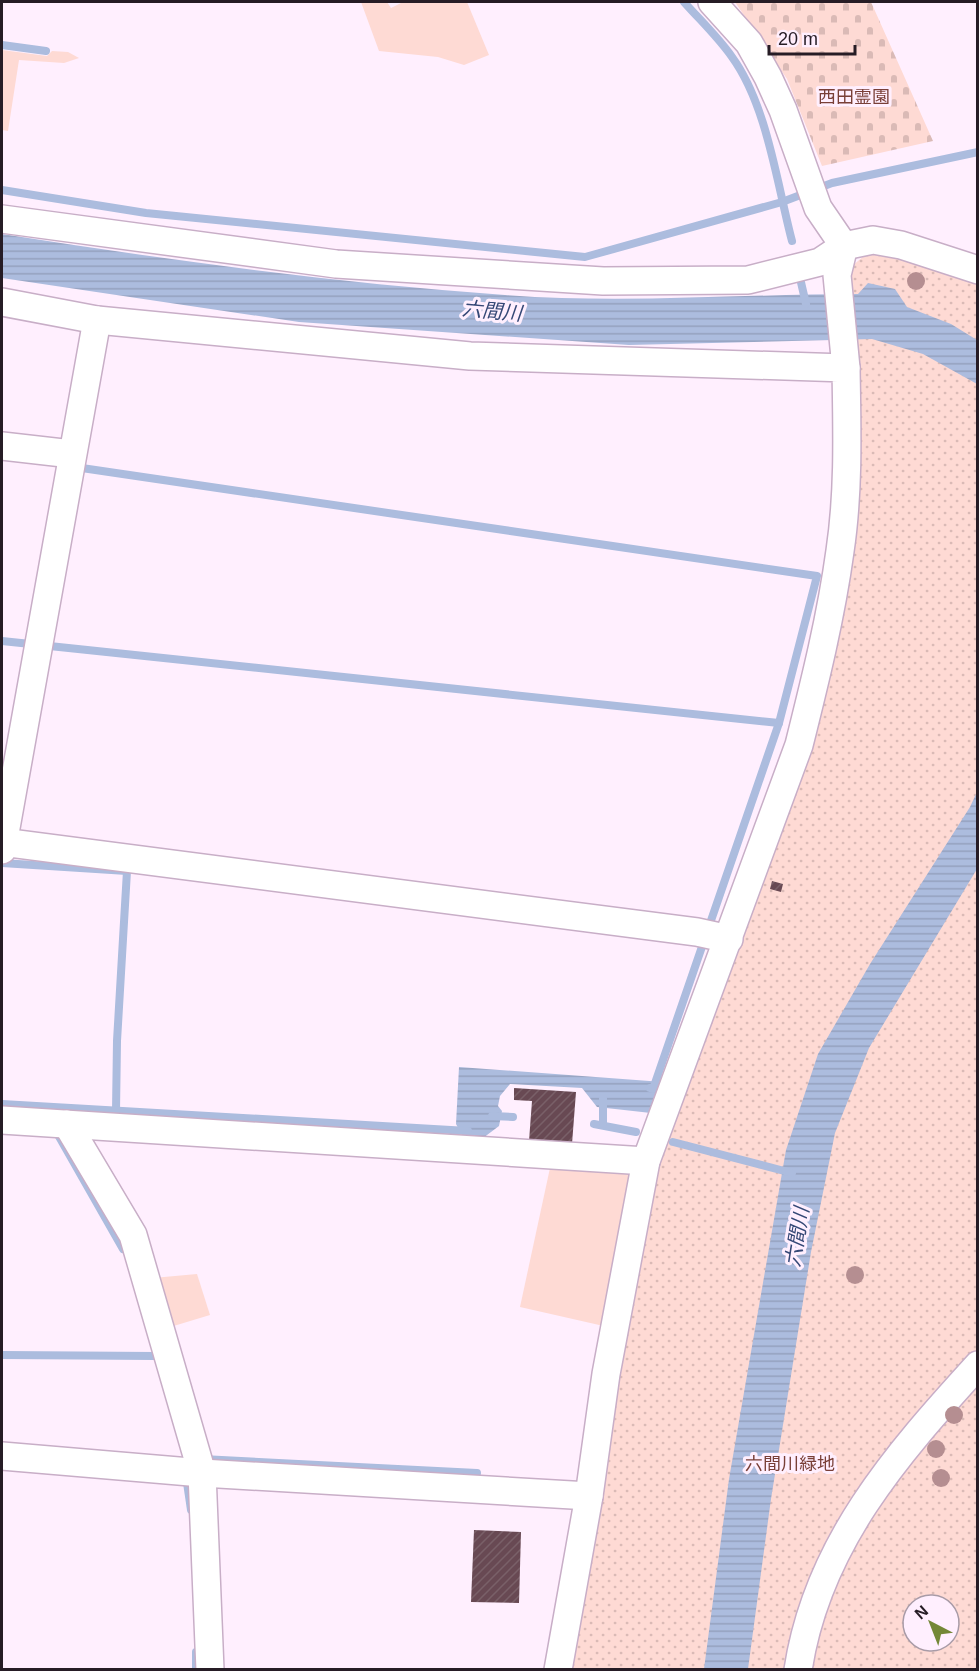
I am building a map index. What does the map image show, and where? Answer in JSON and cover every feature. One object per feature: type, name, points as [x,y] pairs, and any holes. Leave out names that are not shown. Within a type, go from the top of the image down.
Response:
[{"type":"street","points":[[558,1670],[589,1496],[606,1374],[646,1161],[700,1011],[713,935],[771,814],[799,745],[828,621],[842,528],[846,472],[845,359],[837,275],[844,246],[812,190],[768,77],[749,43],[712,2]]},
{"type":"street","points":[[2,219],[336,264],[603,281],[748,280],[820,262],[844,246],[873,240],[901,244],[978,270]]},
{"type":"street","points":[[2,302],[98,320],[470,356],[845,359]]},
{"type":"street","points":[[98,320],[2,844],[713,935]]},
{"type":"street","points":[[2,446],[71,463]]},
{"type":"street","points":[[2,1120],[646,1161]]},
{"type":"street","points":[[67,1124],[133,1235],[194,1467],[210,1670]]},
{"type":"street","points":[[798,1670],[804,1632],[815,1594],[851,1522],[904,1451],[978,1365]]},
{"type":"street","points":[[2,1456],[194,1467],[589,1496]]},
{"type":"green space","points":[[361,2],[387,2],[391,8],[403,2],[467,2],[489,55],[464,65],[438,57],[379,51]]},
{"type":"green space","name":"西田霊園","points":[[735,2],[871,2],[933,141],[822,166],[787,79]]},
{"type":"green space","points":[[2,50],[47,56],[52,51],[68,52],[79,58],[64,63],[19,60],[8,131],[2,130]]},
{"type":"green space","name":"六間川緑地","points":[[892,250],[978,276],[977,1669],[568,1670],[651,1182],[834,646],[845,272],[865,255]]},
{"type":"green space","points":[[550,1168],[628,1172],[633,1179],[608,1327],[520,1307]]},
{"type":"green space","points":[[197,1274],[210,1315],[167,1328],[153,1278]]},
{"type":"water","name":"六間川","points":[[2,234],[190,262],[315,277],[549,298],[637,299],[858,294],[868,283],[895,289],[907,307],[951,324],[977,340],[977,384],[923,354],[872,339],[629,345],[299,322],[2,278]]},
{"type":"water","name":"六間川","points":[[977,792],[977,869],[869,1048],[835,1133],[811,1252],[771,1499],[748,1669],[704,1669],[729,1479],[786,1150],[818,1054],[870,964],[970,807]]},
{"type":"water","points":[[459,1067],[663,1082],[651,1113],[597,1107],[582,1088],[510,1084],[500,1096],[498,1106],[502,1111],[499,1126],[483,1138],[462,1135],[456,1124]]},
{"type":"building","points":[[772,881],[783,884],[781,892],[770,889]]},
{"type":"building","points":[[514,1088],[576,1092],[572,1144],[529,1141],[532,1101],[514,1100]]},
{"type":"building","points":[[474,1530],[521,1532],[519,1603],[471,1602]]},
{"type":"waterway","points":[[684,2],[732,57],[754,98],[770,146],[792,241]]},
{"type":"waterway","points":[[2,45],[46,51]]},
{"type":"waterway","points":[[2,190],[146,213],[585,257],[782,202],[832,183],[978,152]]},
{"type":"waterway","points":[[800,278],[806,304]]},
{"type":"waterway","points":[[75,467],[817,576],[779,723],[653,1089],[650,1088]]},
{"type":"waterway","points":[[2,641],[779,723]]},
{"type":"waterway","points":[[2,863],[127,871],[117,1041],[116,1111]]},
{"type":"waterway","points":[[603,1098],[603,1124]]},
{"type":"waterway","points":[[2,1104],[468,1131]]},
{"type":"waterway","points":[[492,1116],[513,1117]]},
{"type":"waterway","points":[[594,1124],[636,1132]]},
{"type":"waterway","points":[[57,1133],[123,1249]]},
{"type":"waterway","points":[[673,1142],[792,1173]]},
{"type":"waterway","points":[[2,1355],[155,1356]]},
{"type":"waterway","points":[[202,1459],[477,1473]]},
{"type":"waterway","points":[[186,1476],[191,1510]]},
{"type":"waterway","points":[[196,1652],[196,1670]]}]
